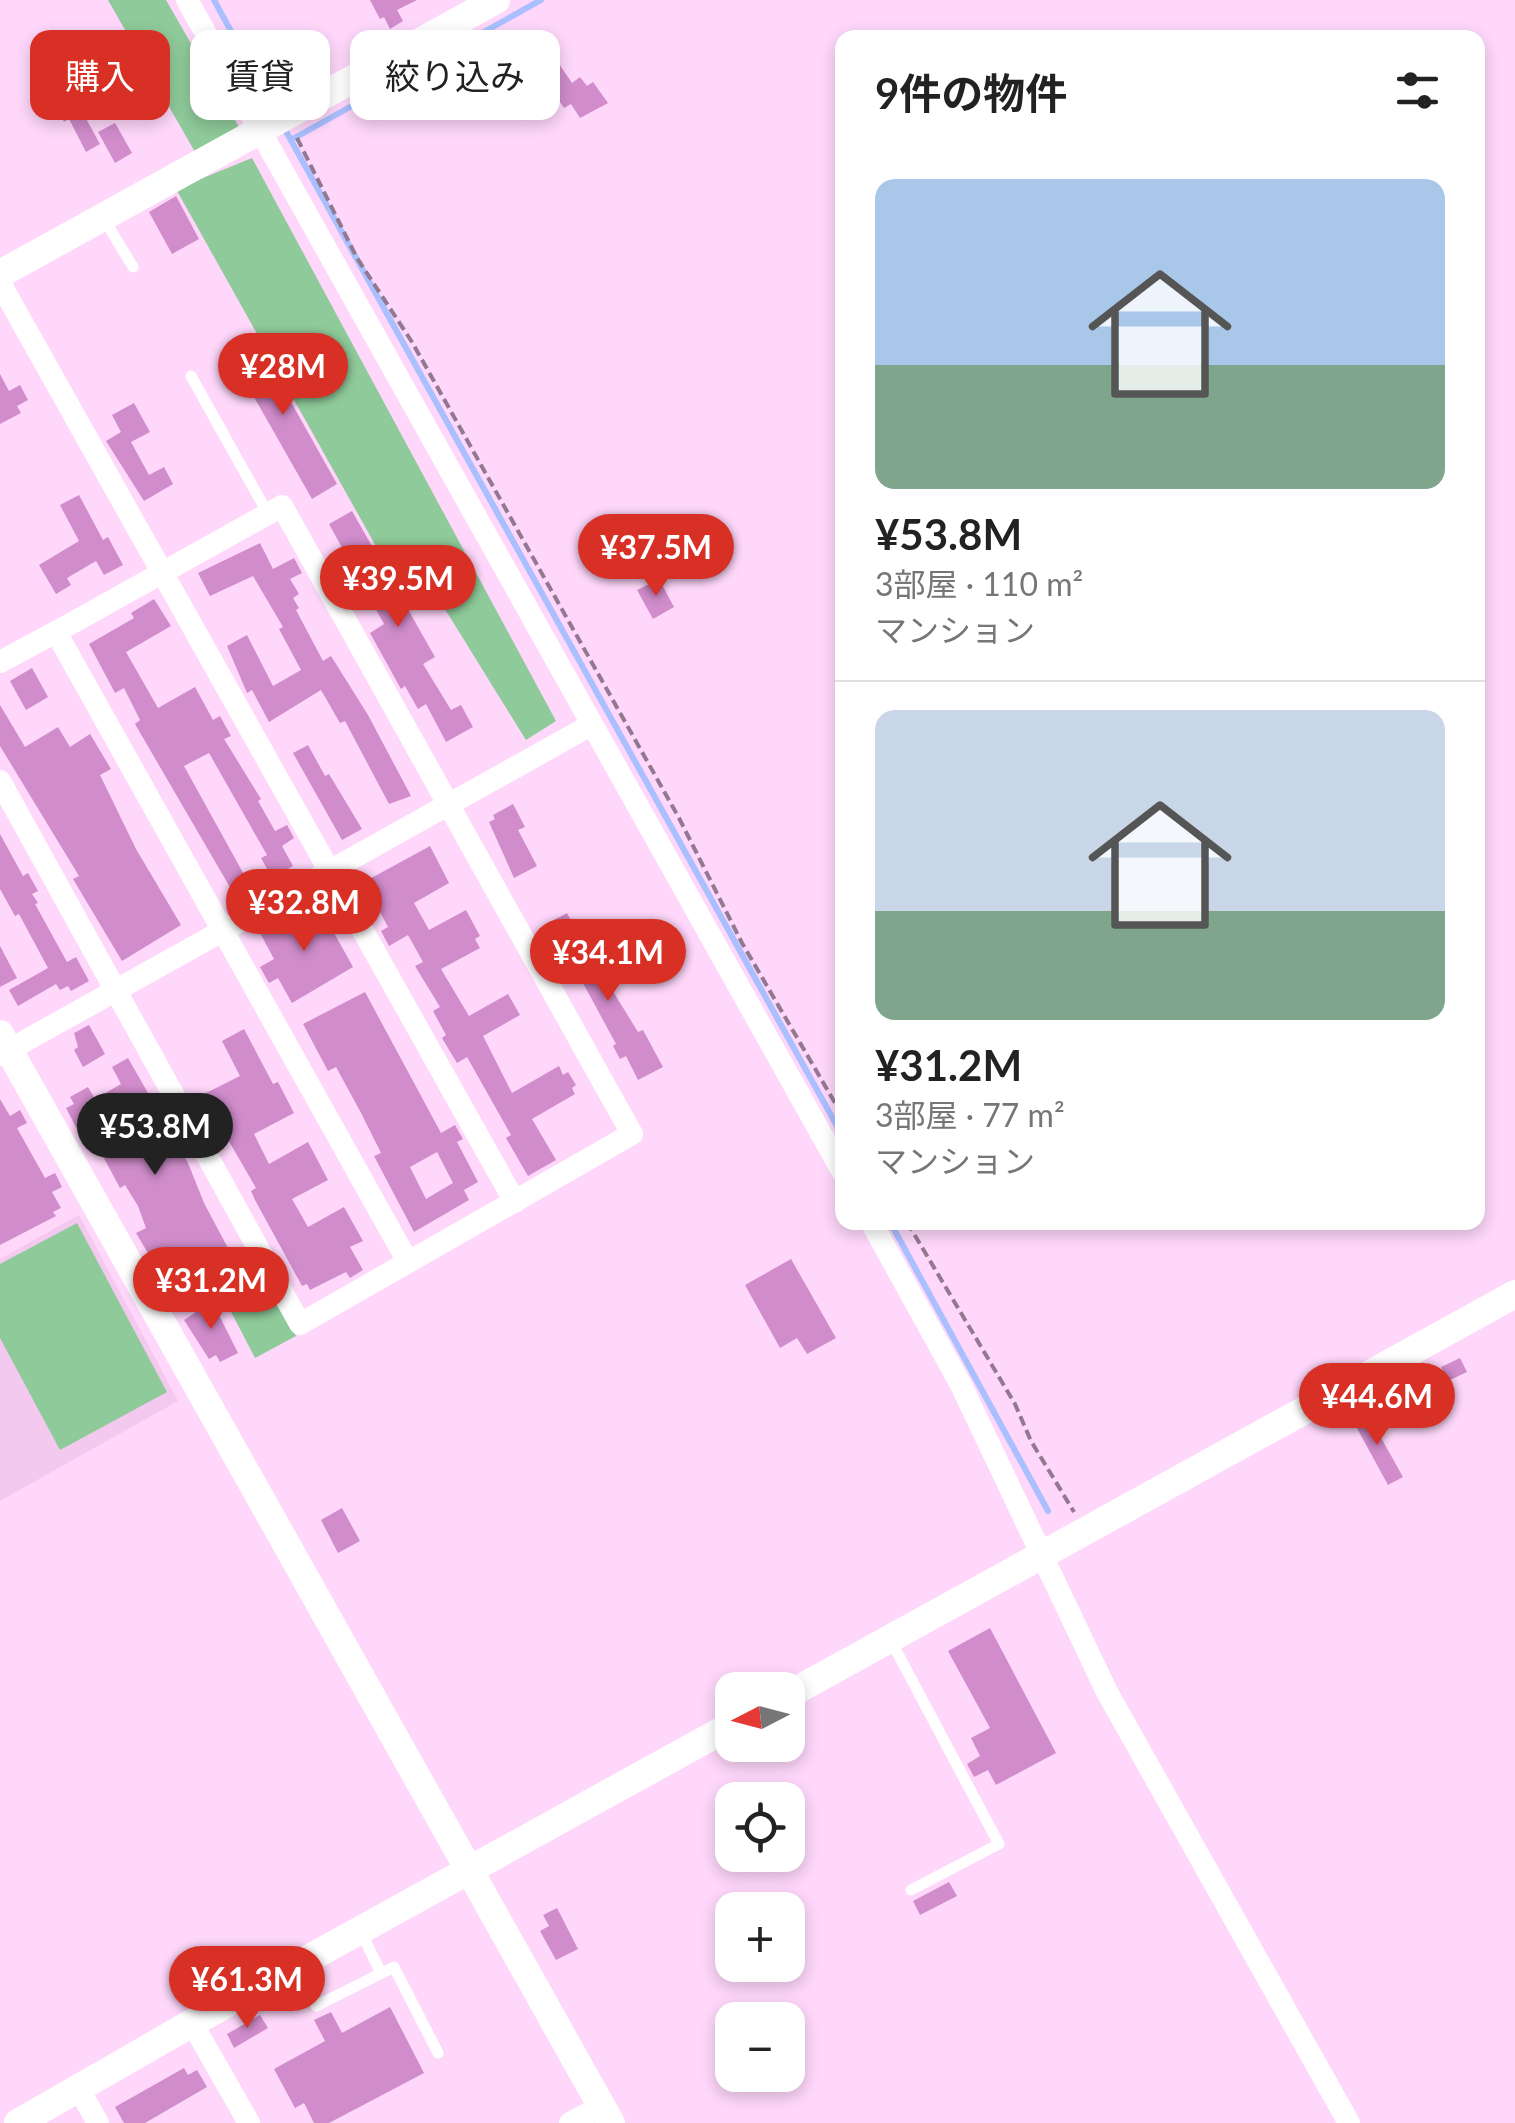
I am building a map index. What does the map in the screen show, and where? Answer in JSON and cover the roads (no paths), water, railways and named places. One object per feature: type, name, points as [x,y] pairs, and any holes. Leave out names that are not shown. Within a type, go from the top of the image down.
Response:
[{"type":"street","points":[[187,0],[274,123],[591,725],[835,1159]]},
{"type":"street","points":[[0,274],[488,2]]},
{"type":"street","points":[[0,282],[515,1202]]},
{"type":"street","points":[[0,662],[282,506],[632,1134],[300,1324],[0,781]]},
{"type":"street","points":[[56,632],[408,1262]]},
{"type":"street","points":[[570,2123],[606,2114],[3,1046],[118,989],[591,725]]},
{"type":"street","points":[[875,1230],[961,1385],[1106,1692],[1349,2123]]},
{"type":"street","points":[[805,1686],[1515,1294]]},
{"type":"street","points":[[18,2123],[715,1734]]},
{"type":"street","points":[[192,2023],[248,2123]]},
{"type":"street","points":[[79,2089],[98,2123]]},
{"type":"lane","points":[[103,218],[133,266]]},
{"type":"lane","points":[[191,376],[268,514]]},
{"type":"lane","points":[[889,1639],[999,1844],[912,1890]]},
{"type":"lane","points":[[360,1930],[381,1973]]},
{"type":"lane","points":[[295,1966],[316,2006],[394,1966],[438,2053]]},
{"type":"waterway","points":[[214,0],[230,30]]},
{"type":"waterway","points":[[291,140],[541,0]]},
{"type":"waterway","points":[[283,126],[835,1122]]},
{"type":"waterway","points":[[894,1230],[1048,1511]]}]
